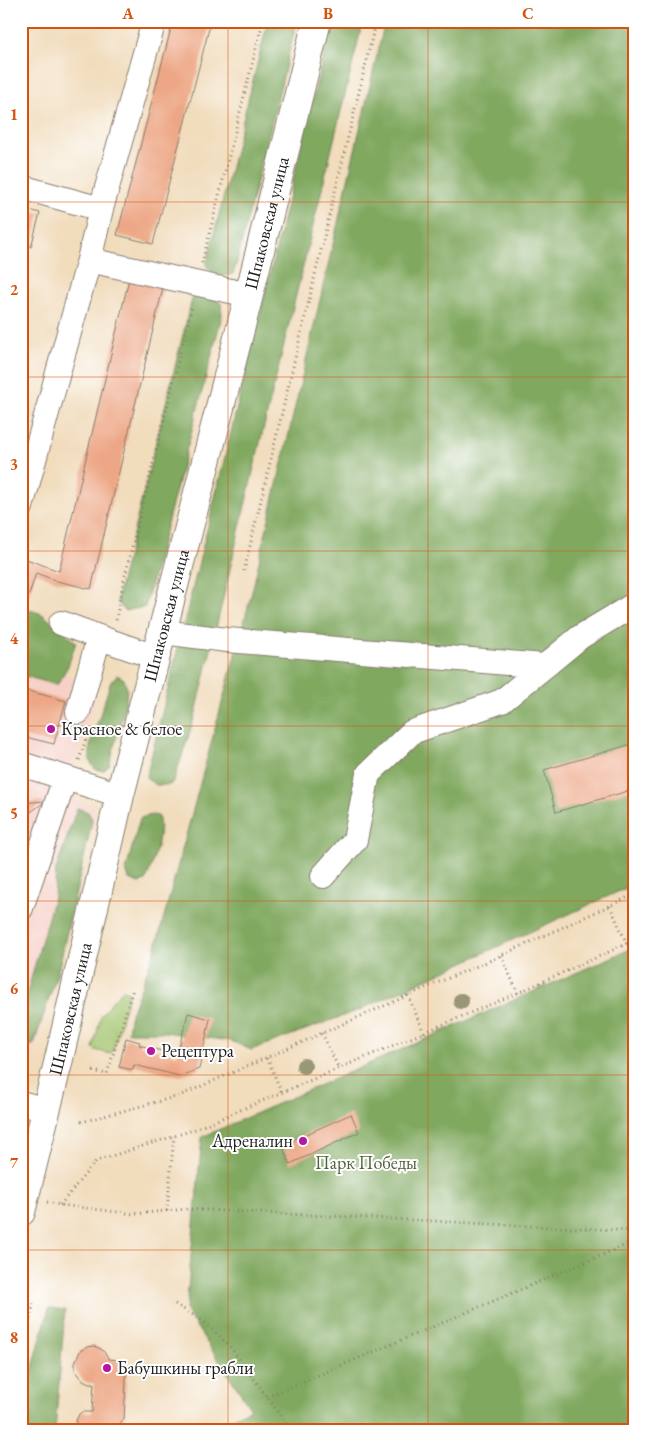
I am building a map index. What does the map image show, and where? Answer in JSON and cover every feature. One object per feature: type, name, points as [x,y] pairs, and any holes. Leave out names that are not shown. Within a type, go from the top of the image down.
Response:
[{"type":"main road","name":"Шпаковская улица","points":[[23,1204],[47,1110],[120,795],[249,296],[317,21]]},
{"type":"street","points":[[21,507],[154,21]]},
{"type":"street","points":[[21,187],[101,209]]},
{"type":"street","points":[[89,260],[249,296]]},
{"type":"street","points":[[324,876],[355,840],[368,774],[412,732],[502,701],[580,637],[635,604]]},
{"type":"street","points":[[61,623],[105,640],[159,645],[246,642],[545,666]]},
{"type":"street","points":[[84,719],[105,640]]},
{"type":"street","points":[[21,764],[120,795]]},
{"type":"street","points":[[26,916],[69,780]]},
{"type":"street","points":[[21,1103],[47,1110]]},
{"type":"path","points":[[105,640],[122,588],[263,21]]},
{"type":"path","points":[[244,571],[376,21]]},
{"type":"path","points":[[69,780],[84,719]]},
{"type":"path","points":[[81,1122],[179,1096],[501,956],[635,894]]},
{"type":"path","points":[[610,906],[627,944]]},
{"type":"path","points":[[21,953],[26,916]]},
{"type":"path","points":[[60,1205],[96,1161],[193,1130],[518,993],[635,940]]},
{"type":"path","points":[[501,956],[518,993]]},
{"type":"path","points":[[93,1071],[107,1074],[133,989]]},
{"type":"path","points":[[408,995],[424,1033]]},
{"type":"path","points":[[322,1033],[339,1069]]},
{"type":"path","points":[[267,1058],[282,1093]]},
{"type":"path","points":[[167,1211],[174,1136]]},
{"type":"path","points":[[23,1204],[60,1205],[135,1214],[186,1209],[635,1231]]},
{"type":"path","points":[[267,1397],[635,1241]]},
{"type":"path","points":[[21,1353],[34,1303]]},
{"type":"path","points":[[175,1304],[203,1320],[228,1344],[292,1431]]},
{"type":"shaded area","points":[[21,660],[99,687],[64,796],[92,806],[96,814],[42,1029],[32,1057],[21,1065]]},
{"type":"green space","points":[[268,21],[297,21],[236,265],[233,274],[221,276],[215,274],[206,266]]},
{"type":"green space","points":[[332,21],[363,21],[196,713],[174,780],[170,785],[156,785],[146,778]]},
{"type":"green space","points":[[385,21],[635,21],[635,884],[359,1010],[251,1050],[231,1041],[164,1032],[128,1032],[130,1017],[155,950],[251,596]]},
{"type":"green space","points":[[201,296],[221,303],[222,316],[145,607],[125,611],[117,602],[118,594],[192,299]]},
{"type":"green space","points":[[21,607],[42,614],[76,642],[68,666],[57,685],[21,675]]},
{"type":"green space","points":[[117,675],[124,679],[127,690],[125,706],[109,766],[103,771],[95,769],[90,761],[90,746],[111,681]]},
{"type":"green space","points":[[77,808],[88,812],[92,819],[88,840],[58,971],[34,1044],[23,1050],[21,1047],[21,1015],[54,896],[56,869]]},
{"type":"green space","points":[[152,815],[158,816],[160,831],[146,881],[139,883],[129,879],[126,870],[140,818]]},
{"type":"green space","name":"Парк Победы","points":[[635,947],[635,1431],[205,1431],[251,1409],[186,1311],[202,1137]]},
{"type":"green space","points":[[123,990],[129,992],[113,1051],[110,1054],[95,1050],[93,1048],[101,1016]]},
{"type":"green space","points":[[49,1308],[65,1310],[55,1431],[21,1431],[21,1411]]},
{"type":"building","points":[[173,21],[211,21],[153,244],[117,235]]},
{"type":"building","points":[[21,208],[40,213],[31,247],[21,244]]},
{"type":"building","points":[[129,279],[163,288],[91,589],[57,581],[36,573],[29,595],[21,593],[21,557],[59,571]]},
{"type":"building","points":[[21,689],[66,701],[54,744],[21,736]]},
{"type":"building","points":[[635,743],[635,789],[556,812],[544,770]]},
{"type":"building","points":[[46,801],[21,819],[21,803]]},
{"type":"building","points":[[188,1013],[210,1019],[199,1069],[180,1076],[134,1065],[133,1070],[119,1067],[126,1038],[140,1042],[139,1045],[177,1055]]},
{"type":"building","points":[[351,1114],[359,1132],[290,1164],[282,1145]]},
{"type":"building","points":[[94,1346],[101,1349],[109,1359],[127,1361],[124,1419],[115,1431],[76,1431],[76,1421],[79,1414],[82,1412],[92,1412],[94,1383],[83,1380],[75,1370],[75,1363],[80,1351]]},
{"type":"place","name":"Красное & белое","points":[[51,729]]},
{"type":"place","name":"Рецептура","points":[[151,1051]]},
{"type":"place","name":"Адреналин","points":[[303,1141]]},
{"type":"place","name":"Бабушкины грабли","points":[[107,1368]]}]
